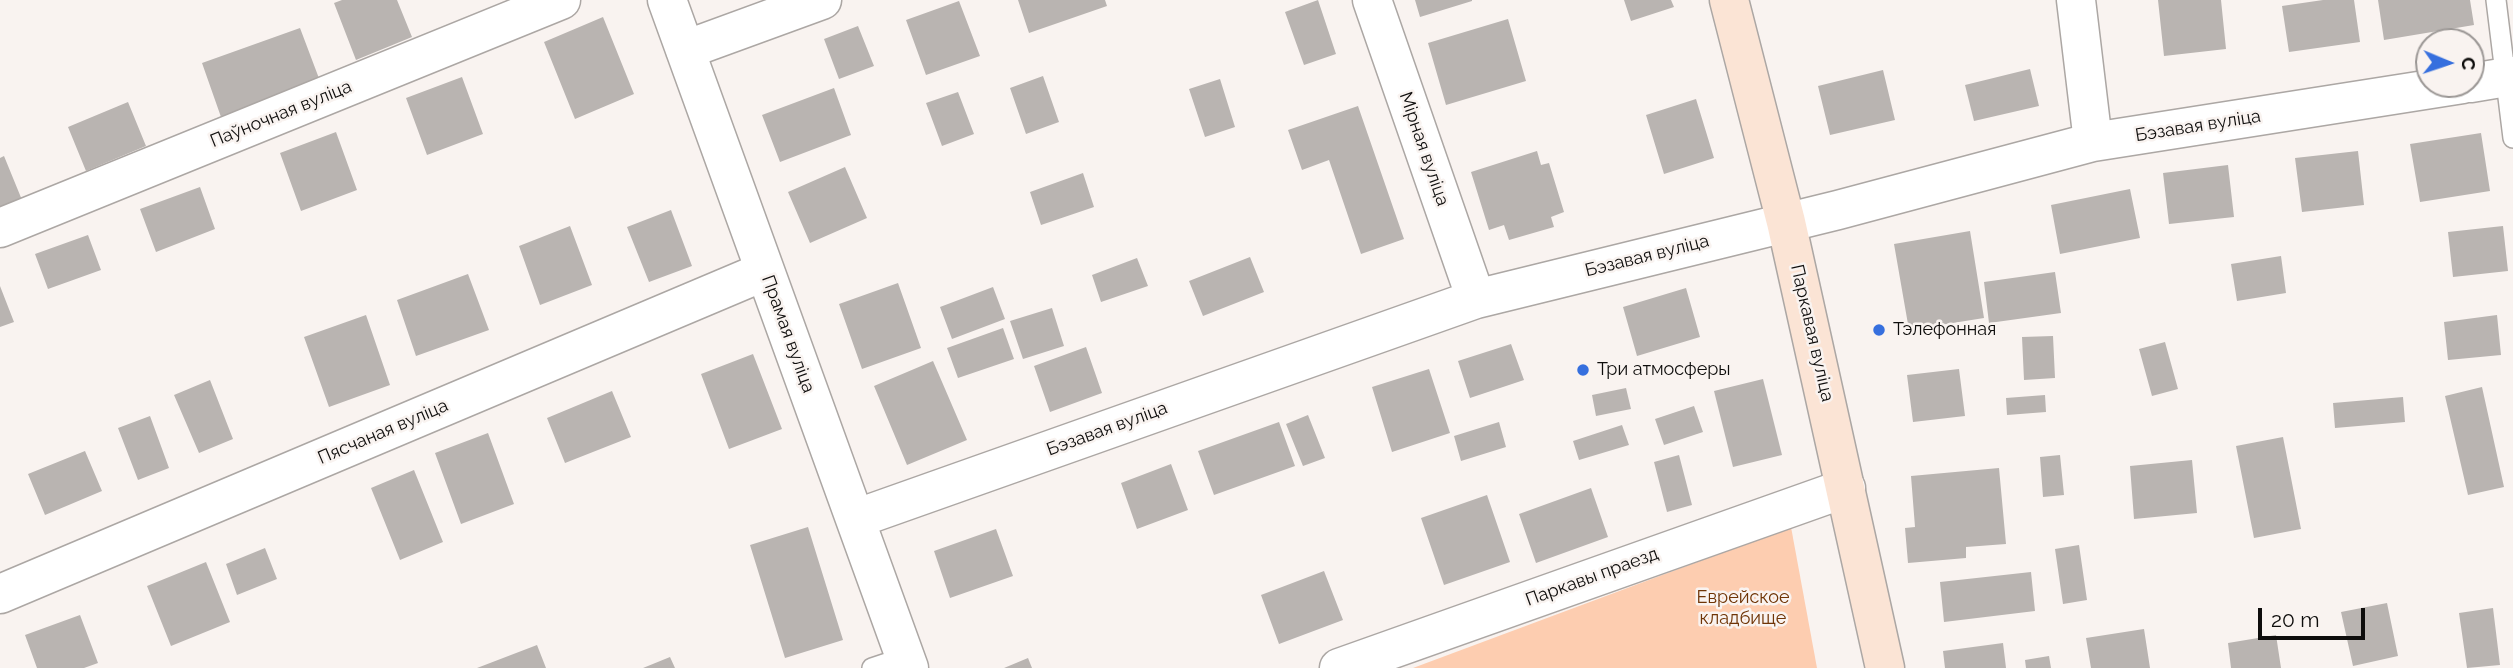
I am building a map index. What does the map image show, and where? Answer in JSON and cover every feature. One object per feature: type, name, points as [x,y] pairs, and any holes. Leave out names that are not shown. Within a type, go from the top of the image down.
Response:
[{"type":"street","name":"Паўночная вуліца","points":[[0,228],[561,0]]},
{"type":"street","name":"Прамая вуліца","points":[[667,0],[855,519],[895,664]]},
{"type":"street","points":[[685,50],[822,0]]},
{"type":"street","name":"Мірная вуліца","points":[[1372,0],[1476,299]]},
{"type":"street","name":"Паркавая вуліца","points":[[1729,0],[1786,222],[1885,668]]},
{"type":"street","points":[[2076,0],[2092,142]]},
{"type":"street","name":"Бэзавая вуліца","points":[[855,519],[1476,299],[2092,142],[2415,92]]},
{"type":"street","name":"Пясчаная вуліца","points":[[0,594],[765,271]]},
{"type":"street","name":"Паркавы праезд","points":[[1339,668],[1846,488]]},
{"type":"lane","points":[[2496,0],[2496,79],[2513,138]]},
{"type":"green space","name":"Еврейское кладбище","points":[[1791,527],[1817,668],[1413,668]]},
{"type":"building","points":[[342,0],[397,0],[412,37],[356,60],[334,3]]},
{"type":"building","points":[[1018,0],[1105,0],[1107,6],[1029,33]]},
{"type":"building","points":[[1318,0],[1336,54],[1304,65],[1285,12]]},
{"type":"building","points":[[1415,0],[1472,0],[1472,1],[1420,17]]},
{"type":"building","points":[[1624,0],[1671,0],[1674,7],[1631,21]]},
{"type":"building","points":[[2158,0],[2221,0],[2226,49],[2164,56]]},
{"type":"building","points":[[2323,0],[2354,0],[2360,42],[2289,52],[2282,6]]},
{"type":"building","points":[[2378,0],[2470,0],[2474,25],[2415,28],[2415,35],[2384,40]]},
{"type":"building","points":[[959,1],[980,56],[926,75],[906,20]]},
{"type":"building","points":[[603,17],[634,94],[575,119],[544,42]]},
{"type":"building","points":[[1508,19],[1526,81],[1446,105],[1428,43]]},
{"type":"building","points":[[858,26],[874,66],[839,79],[824,39]]},
{"type":"building","points":[[300,28],[320,81],[221,117],[202,63]]},
{"type":"building","points":[[2030,69],[2039,106],[1974,121],[1965,85]]},
{"type":"building","points":[[1883,70],[1895,120],[1830,135],[1818,86]]},
{"type":"building","points":[[1043,76],[1059,122],[1026,134],[1010,88]]},
{"type":"building","points":[[462,77],[483,134],[427,155],[406,98]]},
{"type":"building","points":[[1220,79],[1235,127],[1205,137],[1189,89]]},
{"type":"building","points":[[834,88],[851,135],[780,162],[762,115]]},
{"type":"building","points":[[958,92],[974,134],[942,146],[926,103]]},
{"type":"building","points":[[1696,99],[1714,158],[1664,174],[1646,115]]},
{"type":"building","points":[[128,102],[146,146],[86,171],[68,127]]},
{"type":"building","points":[[1358,106],[1404,239],[1361,254],[1329,160],[1302,170],[1288,130]]},
{"type":"building","points":[[336,132],[357,190],[301,211],[280,153]]},
{"type":"building","points":[[2481,133],[2490,191],[2420,202],[2410,144]]},
{"type":"building","points":[[1537,151],[1541,165],[1549,163],[1564,212],[1551,217],[1554,227],[1509,240],[1504,225],[1489,230],[1471,172]]},
{"type":"building","points":[[2358,151],[2364,205],[2302,212],[2295,158]]},
{"type":"building","points":[[4,156],[22,200],[0,209],[0,158]]},
{"type":"building","points":[[2228,165],[2234,217],[2169,224],[2163,173]]},
{"type":"building","points":[[845,167],[867,218],[810,243],[788,192]]},
{"type":"building","points":[[1083,173],[1094,207],[1041,225],[1030,192]]},
{"type":"building","points":[[200,187],[215,229],[156,252],[140,209]]},
{"type":"building","points":[[2130,189],[2140,238],[2060,254],[2051,205]]},
{"type":"building","points":[[671,210],[692,266],[649,282],[627,227]]},
{"type":"building","points":[[570,226],[592,285],[540,305],[519,246]]},
{"type":"building","points":[[2503,226],[2508,271],[2453,277],[2448,232]]},
{"type":"building","points":[[1970,231],[1984,318],[1909,330],[1894,244]]},
{"type":"building","points":[[88,235],[101,270],[48,289],[35,254]]},
{"type":"building","points":[[2281,256],[2286,293],[2237,301],[2231,264]]},
{"type":"building","points":[[1250,257],[1264,292],[1203,316],[1189,281]]},
{"type":"building","points":[[1137,258],[1148,286],[1101,302],[1092,275]]},
{"type":"building","points":[[2055,272],[2061,313],[1989,323],[1984,282]]},
{"type":"building","points":[[468,274],[489,330],[416,356],[397,300]]},
{"type":"building","points":[[898,283],[921,348],[862,369],[839,304]]},
{"type":"building","points":[[0,286],[14,322],[0,327]]},
{"type":"building","points":[[993,287],[1005,319],[952,339],[940,307]]},
{"type":"building","points":[[1686,288],[1700,337],[1637,356],[1623,307]]},
{"type":"building","points":[[1052,308],[1064,346],[1023,359],[1010,321]]},
{"type":"building","points":[[366,315],[390,385],[329,407],[304,337]]},
{"type":"building","points":[[2497,315],[2501,355],[2448,360],[2444,322]]},
{"type":"building","points":[[1003,328],[1014,359],[958,378],[947,348]]},
{"type":"building","points":[[2053,336],[2055,378],[2024,380],[2022,337]]},
{"type":"building","points":[[2165,342],[2178,389],[2152,396],[2139,349]]},
{"type":"building","points":[[1511,344],[1524,380],[1470,398],[1458,361]]},
{"type":"building","points":[[1086,347],[1102,393],[1050,412],[1034,366]]},
{"type":"building","points":[[753,354],[782,429],[729,449],[701,374]]},
{"type":"building","points":[[933,361],[967,440],[907,465],[874,386]]},
{"type":"building","points":[[1429,369],[1450,433],[1392,452],[1372,387]]},
{"type":"building","points":[[1959,369],[1965,416],[1913,422],[1907,375]]},
{"type":"building","points":[[1763,379],[1782,455],[1733,467],[1714,391]]},
{"type":"building","points":[[210,380],[233,439],[199,453],[174,395]]},
{"type":"building","points":[[2482,387],[2504,487],[2468,495],[2445,396]]},
{"type":"building","points":[[1626,388],[1631,409],[1596,416],[1592,395]]},
{"type":"building","points":[[612,391],[631,437],[565,463],[547,418]]},
{"type":"building","points":[[2045,395],[2046,412],[2007,415],[2006,398]]},
{"type":"building","points":[[2403,397],[2405,422],[2335,428],[2333,403]]},
{"type":"building","points":[[1694,406],[1703,432],[1664,445],[1655,419]]},
{"type":"building","points":[[1308,415],[1325,458],[1303,466],[1286,424]]},
{"type":"building","points":[[150,416],[169,468],[138,480],[118,428]]},
{"type":"building","points":[[1279,422],[1295,466],[1214,495],[1198,451]]},
{"type":"building","points":[[1499,422],[1506,447],[1461,461],[1454,436]]},
{"type":"building","points":[[1622,425],[1629,445],[1579,460],[1573,441]]},
{"type":"building","points":[[488,433],[514,504],[461,524],[435,453]]},
{"type":"building","points":[[2283,437],[2301,529],[2254,538],[2236,446]]},
{"type":"building","points":[[85,451],[102,491],[45,515],[28,474]]},
{"type":"building","points":[[1679,455],[1692,505],[1667,512],[1654,462]]},
{"type":"building","points":[[2060,455],[2064,495],[2043,497],[2040,457]]},
{"type":"building","points":[[2192,460],[2197,513],[2134,519],[2130,466]]},
{"type":"building","points":[[1171,464],[1188,510],[1137,529],[1121,483]]},
{"type":"building","points":[[1999,468],[2006,544],[1966,547],[1966,558],[1908,563],[1905,528],[1915,527],[1911,476]]},
{"type":"building","points":[[414,470],[443,542],[400,560],[371,488]]},
{"type":"building","points":[[1591,488],[1608,537],[1536,563],[1519,514]]},
{"type":"building","points":[[1487,495],[1510,562],[1444,585],[1421,518]]},
{"type":"building","points":[[808,527],[843,640],[785,658],[750,545]]},
{"type":"building","points":[[996,529],[1013,576],[950,598],[934,551]]},
{"type":"building","points":[[2079,545],[2087,600],[2063,604],[2055,549]]},
{"type":"building","points":[[265,548],[277,579],[237,595],[226,564]]},
{"type":"building","points":[[206,562],[230,622],[171,646],[147,586]]},
{"type":"building","points":[[1324,571],[1343,620],[1279,644],[1261,595]]},
{"type":"building","points":[[2031,572],[2035,611],[1944,622],[1940,582]]},
{"type":"building","points":[[2387,603],[2398,656],[2353,666],[2341,612]]},
{"type":"building","points":[[2493,608],[2500,665],[2467,668],[2459,613]]},
{"type":"building","points":[[80,615],[98,663],[84,668],[37,668],[25,635]]},
{"type":"building","points":[[2144,629],[2150,668],[2091,668],[2086,638]]},
{"type":"building","points":[[2276,635],[2281,668],[2231,668],[2228,643]]},
{"type":"building","points":[[2003,643],[2006,668],[1945,668],[1943,651]]},
{"type":"building","points":[[537,645],[546,668],[477,668]]},
{"type":"building","points":[[2049,656],[2051,668],[2026,668],[2025,660]]},
{"type":"building","points":[[670,657],[675,668],[643,668]]},
{"type":"building","points":[[1028,658],[1032,668],[1004,668]]},
{"type":"place","name":"Тэлефонная","points":[[1879,330]]},
{"type":"place","name":"Три атмосферы","points":[[1583,370]]}]
